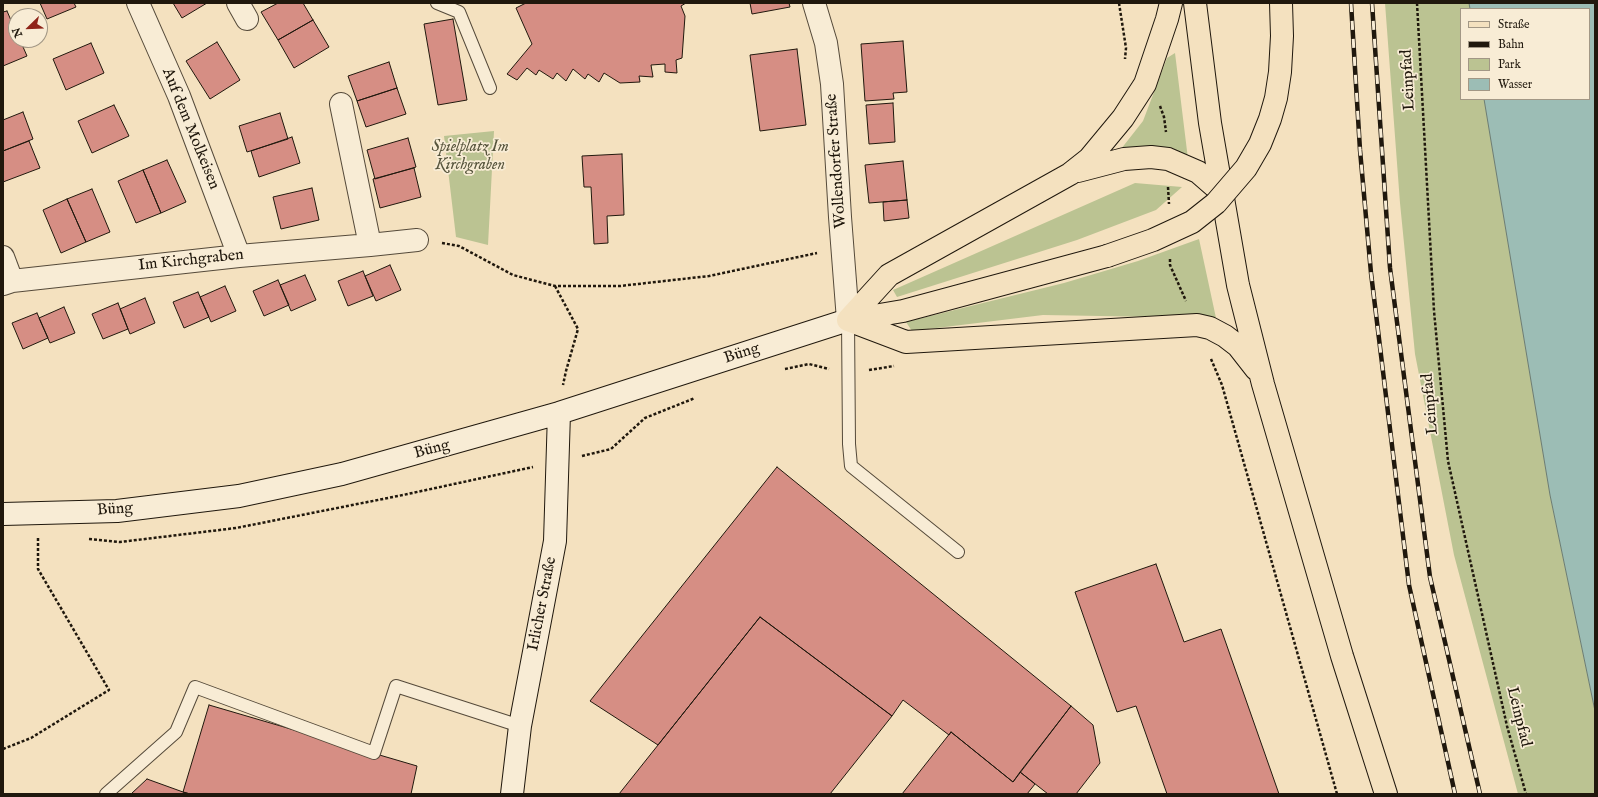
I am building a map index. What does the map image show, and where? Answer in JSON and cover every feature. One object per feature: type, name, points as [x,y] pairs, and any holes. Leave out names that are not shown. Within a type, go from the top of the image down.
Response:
[{"type":"main road","points":[[1070,174],[1093,154],[1132,105],[1145,84],[1171,3]]},
{"type":"main road","points":[[1195,3],[1221,192],[1238,285],[1263,384],[1342,656],[1386,794]]},
{"type":"main road","points":[[848,320],[902,311],[1107,256],[1153,240],[1192,222],[1216,202],[1246,168],[1260,144],[1270,119],[1276,98],[1280,72],[1282,36],[1281,3]]},
{"type":"main road","points":[[848,320],[889,275],[1070,174],[1111,161],[1136,157],[1168,159],[1198,172],[1221,192]]},
{"type":"main road","points":[[848,320],[906,342],[1197,325],[1210,328],[1238,346],[1248,357],[1263,384]]},
{"type":"street","name":"Auf dem Molkeisen","points":[[138,3],[179,96],[239,256]]},
{"type":"street","name":"Wollendorfer Straße","points":[[814,3],[826,43],[832,84],[848,320]]},
{"type":"street","points":[[341,104],[370,245]]},
{"type":"street","name":"Im Kirchgraben","points":[[3,257],[7,282],[239,256],[417,240]]},
{"type":"street","name":"Büng","points":[[3,514],[117,511],[239,496],[342,474],[559,413],[848,320]]},
{"type":"street","name":"Irlicher Straße","points":[[512,794],[520,726],[555,540],[559,413]]},
{"type":"lane","points":[[437,3],[461,8],[490,88]]},
{"type":"lane","points":[[848,320],[851,466],[958,552]]},
{"type":"lane","points":[[106,794],[176,732],[195,686],[374,753],[396,686],[520,726]]},
{"type":"path","name":"Leinpfad","points":[[1417,3],[1434,311],[1448,461],[1507,726],[1526,794]]},
{"type":"path","points":[[459,246],[513,275],[555,286],[620,286],[708,276],[843,248]]},
{"type":"path","points":[[555,286],[578,329],[566,371],[559,413]]},
{"type":"path","points":[[1197,325],[1222,385],[1337,794]]},
{"type":"path","points":[[779,370],[809,364],[849,373],[896,365]]},
{"type":"path","points":[[83,538],[120,542],[236,528],[403,495],[557,462],[611,449],[645,418],[701,396]]},
{"type":"path","points":[[3,749],[31,738],[109,690],[38,570],[38,534]]},
{"type":"green space","points":[[1385,3],[1469,3],[1470,8],[1460,8],[1460,100],[1484,100],[1550,495],[1595,711],[1595,794],[1518,794],[1454,555],[1415,354],[1400,203]]},
{"type":"green space","points":[[1175,53],[1188,159],[1175,150],[1149,148],[1121,149],[1143,121],[1167,58]]},
{"type":"green space","name":"Spielplatz Im Kirchgraben","points":[[494,131],[488,245],[456,237],[444,136]]},
{"type":"green space","points":[[1135,183],[1182,187],[1156,210],[1077,240],[897,297],[893,290]]},
{"type":"green space","points":[[1199,239],[1216,318],[1043,315],[912,331],[906,322],[1064,283],[1138,261]]},
{"type":"water","points":[[1469,3],[1595,3],[1595,711],[1550,495],[1484,100],[1590,100],[1590,8],[1470,8]]},
{"type":"building","points":[[40,3],[74,3],[76,7],[48,19],[48,8],[42,8]]},
{"type":"building","points":[[173,3],[207,3],[182,18]]},
{"type":"building","points":[[278,3],[303,3],[313,20],[278,40],[261,12]]},
{"type":"building","points":[[526,3],[686,3],[681,6],[685,16],[682,58],[676,60],[677,73],[665,72],[665,64],[651,65],[653,77],[639,76],[640,82],[620,83],[604,73],[599,82],[588,74],[585,79],[573,69],[566,81],[557,73],[553,79],[539,70],[536,75],[527,68],[517,80],[507,74],[532,44],[516,8]]},
{"type":"building","points":[[750,3],[789,3],[790,7],[752,14]]},
{"type":"building","points":[[7,11],[8,13],[8,48],[24,48],[27,56],[3,66],[3,12]]},
{"type":"building","points":[[453,19],[467,100],[438,105],[424,24]]},
{"type":"building","points":[[313,20],[329,47],[294,68],[278,40]]},
{"type":"building","points":[[903,41],[907,92],[893,93],[894,99],[865,101],[861,44]]},
{"type":"building","points":[[217,42],[240,80],[210,99],[186,61]]},
{"type":"building","points":[[91,43],[104,73],[66,90],[53,59]]},
{"type":"building","points":[[797,49],[806,125],[760,131],[750,55]]},
{"type":"building","points":[[389,62],[397,88],[357,101],[348,76]]},
{"type":"building","points":[[397,88],[406,114],[366,127],[357,101]]},
{"type":"building","points":[[893,103],[895,142],[869,144],[866,105]]},
{"type":"building","points":[[114,105],[129,136],[92,153],[78,121]]},
{"type":"building","points":[[23,112],[33,139],[3,151],[3,120]]},
{"type":"building","points":[[280,113],[288,139],[247,152],[239,126]]},
{"type":"building","points":[[292,137],[300,163],[259,177],[251,151]]},
{"type":"building","points":[[408,138],[416,167],[375,179],[367,150]]},
{"type":"building","points":[[29,141],[40,168],[3,182],[3,151]]},
{"type":"building","points":[[622,154],[624,215],[607,216],[608,243],[594,244],[591,187],[584,187],[582,156]]},
{"type":"building","points":[[167,160],[186,202],[161,213],[143,170]]},
{"type":"building","points":[[903,161],[907,200],[869,203],[865,165]]},
{"type":"building","points":[[414,168],[421,197],[380,208],[373,179]]},
{"type":"building","points":[[143,170],[161,213],[136,223],[118,181]]},
{"type":"building","points":[[312,188],[319,220],[281,229],[273,197]]},
{"type":"building","points":[[92,189],[110,232],[86,242],[67,199]]},
{"type":"building","points":[[67,199],[86,242],[61,253],[43,210]]},
{"type":"building","points":[[907,200],[909,218],[884,221],[883,202]]},
{"type":"building","points":[[390,265],[401,290],[376,301],[365,276]]},
{"type":"building","points":[[363,271],[373,296],[348,306],[338,281]]},
{"type":"building","points":[[305,275],[316,300],[291,311],[280,285]]},
{"type":"building","points":[[278,280],[289,305],[264,316],[253,291]]},
{"type":"building","points":[[225,286],[236,311],[211,322],[200,297]]},
{"type":"building","points":[[198,292],[209,317],[184,328],[173,302]]},
{"type":"building","points":[[145,298],[155,323],[130,334],[120,309]]},
{"type":"building","points":[[118,303],[128,329],[103,339],[92,314]]},
{"type":"building","points":[[64,307],[75,333],[50,343],[39,318]]},
{"type":"building","points":[[37,313],[48,338],[23,349],[12,323]]},
{"type":"building","points":[[777,467],[1071,706],[1013,782],[951,732],[949,735],[903,700],[892,716],[760,617],[658,745],[590,701]]},
{"type":"building","points":[[1156,564],[1184,642],[1221,629],[1279,794],[1167,794],[1136,706],[1117,712],[1075,592]]},
{"type":"building","points":[[760,617],[892,716],[830,794],[619,794]]},
{"type":"building","points":[[209,705],[417,766],[411,794],[190,794],[183,792]]},
{"type":"building","points":[[1071,706],[1093,725],[1100,763],[1076,794],[1048,794],[1020,772]]},
{"type":"building","points":[[951,732],[1013,782],[1020,772],[1035,784],[1027,794],[902,794]]},
{"type":"building","points":[[147,779],[183,792],[190,794],[131,794]]},
{"type":"railway","points":[[1351,3],[1360,150],[1371,273],[1409,585],[1455,794]]},
{"type":"railway","points":[[1372,3],[1390,268],[1430,577],[1480,794]]}]
